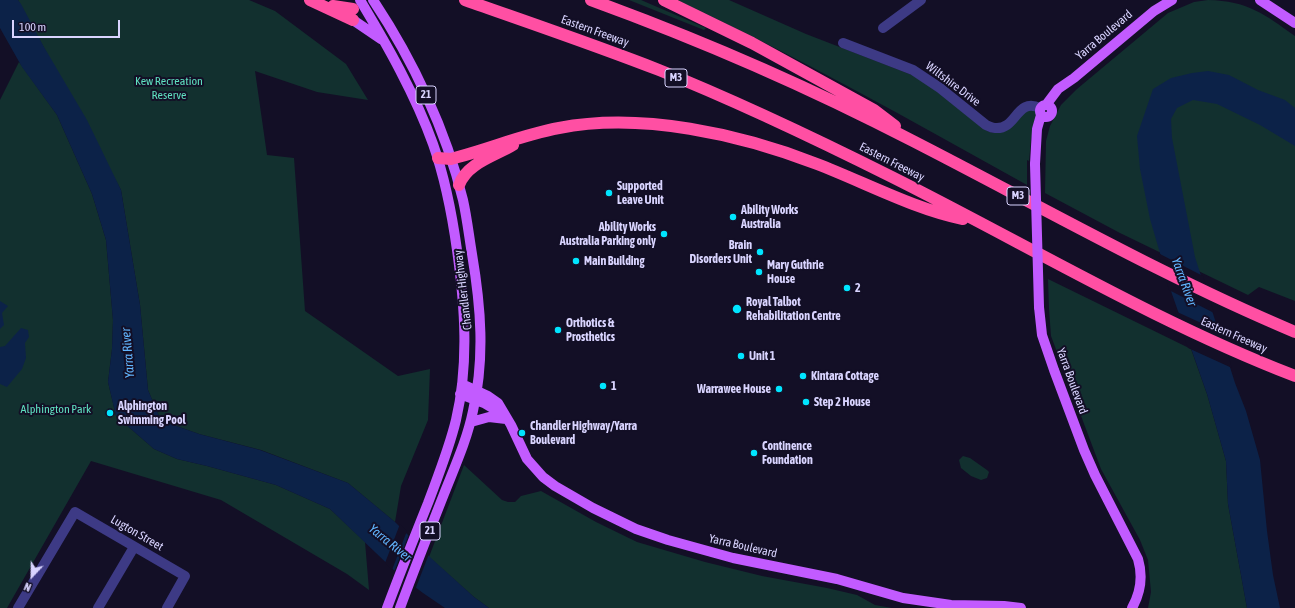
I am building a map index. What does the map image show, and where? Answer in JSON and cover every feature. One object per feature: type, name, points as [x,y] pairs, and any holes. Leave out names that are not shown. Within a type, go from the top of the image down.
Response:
[{"type":"highway","name":"Eastern Freeway","points":[[465,0],[606,50],[750,109],[830,146],[1141,308],[1273,368],[1295,376]]},
{"type":"highway","name":"M3","points":[[591,0],[659,25],[839,104],[1173,277],[1295,332]]},
{"type":"highway","points":[[664,0],[752,43],[874,110],[913,141]]},
{"type":"highway","points":[[315,2],[362,5]]},
{"type":"highway","points":[[438,158],[451,159],[560,127],[605,122],[647,124],[716,134],[769,147],[836,171],[923,208],[944,215],[976,221]]},
{"type":"highway","points":[[459,185],[462,177],[468,170],[526,137]]},
{"type":"main road","name":"Yarra Boulevard","points":[[1132,608],[1136,601],[1141,583],[1138,559],[1095,475],[1076,429],[1042,335],[1039,307],[1035,164],[1037,129],[1045,110],[1074,78],[1154,11],[1172,0]]},
{"type":"main road","points":[[1260,0],[1295,23]]},
{"type":"main road","points":[[362,5],[382,40]]},
{"type":"main road","name":"Chandler Highway","points":[[362,5],[379,9],[427,96],[440,127],[459,185],[466,215],[481,315],[480,374],[471,422],[461,453],[400,608]]},
{"type":"main road","name":"Chandler Highway","points":[[362,5],[412,92],[438,158],[450,207],[462,283],[465,325],[465,352],[462,384],[450,444],[387,608]]},
{"type":"main road","name":"Yarra Boulevard","points":[[462,384],[476,395]]},
{"type":"main road","name":"Yarra Boulevard","points":[[460,394],[476,395],[496,402],[507,418],[527,459],[542,477],[593,508],[636,529],[668,540],[733,558],[837,579],[903,598],[951,605],[1004,606],[1021,608]]},
{"type":"main road","points":[[471,422],[489,417],[507,418]]},
{"type":"street","points":[[883,28],[921,0]]},
{"type":"street","name":"Wiltshire Drive","points":[[843,43],[912,70],[940,88],[986,125],[995,128],[1003,127],[1011,122],[1025,106],[1033,105],[1045,110]]},
{"type":"street","name":"Lugton Street","points":[[18,608],[75,512],[185,576],[167,608]]},
{"type":"street","points":[[98,608],[134,547]]},
{"type":"green space","name":"Kew Recreation Reserve","points":[[18,0],[249,0],[275,11],[346,64],[368,100],[317,92],[255,71],[267,155],[294,158],[305,311],[398,376],[430,369],[428,420],[401,486],[395,522],[348,483],[261,450],[199,434],[168,423],[159,416],[148,390],[140,305],[121,190]]},
{"type":"green space","points":[[629,0],[641,0],[706,28],[704,30]]},
{"type":"green space","points":[[677,0],[729,0],[806,34],[912,75],[931,87],[987,131],[993,133],[1029,108],[1037,112],[1031,140],[1029,161],[1027,160],[1027,185],[810,66]]},
{"type":"green space","points":[[1208,0],[1234,3],[1255,10],[1295,36],[1295,301],[1259,287],[1248,295],[1120,233],[1045,193],[1046,141],[1050,126],[1061,105],[1077,89],[1168,13],[1194,2]]},
{"type":"green space","name":"Alphington Park","points":[[19,62],[57,115],[92,194],[106,240],[113,320],[112,349],[108,382],[116,416],[154,449],[177,459],[276,485],[330,509],[365,542],[369,590],[347,574],[221,500],[91,461],[7,608],[0,608],[0,100]]},
{"type":"green space","points":[[1048,279],[1191,349],[1207,394],[1226,461],[1228,504],[1247,608],[1148,608],[1151,592],[1148,560],[1140,540],[1101,469],[1051,336]]},
{"type":"green space","points":[[963,456],[970,458],[987,470],[989,472],[987,478],[981,480],[971,476],[961,468],[959,460]]},
{"type":"green space","points":[[464,465],[502,500],[515,502],[521,496],[541,491],[596,522],[637,542],[705,562],[762,576],[857,595],[875,605],[892,608],[489,608],[474,597],[429,557]]},
{"type":"water","name":"Yarra River","points":[[0,0],[18,0],[21,4],[44,47],[87,120],[121,190],[140,305],[148,390],[159,416],[168,423],[199,434],[260,450],[348,483],[395,522],[432,559],[474,597],[489,608],[445,608],[399,575],[330,509],[276,485],[177,459],[154,449],[116,416],[108,382],[112,349],[113,320],[106,240],[92,194],[57,115],[22,67],[0,28]]},
{"type":"water","name":"Yarra River","points":[[1208,71],[1229,75],[1258,90],[1285,100],[1295,108],[1295,146],[1260,125],[1217,104],[1193,100],[1177,108],[1171,119],[1172,138],[1195,257],[1235,383],[1246,411],[1260,460],[1267,531],[1273,575],[1280,608],[1247,608],[1228,504],[1226,461],[1207,394],[1172,294],[1150,219],[1140,169],[1137,136],[1153,89],[1171,78]]},
{"type":"water","points":[[0,301],[8,306],[2,313],[4,325],[0,329]]},
{"type":"water","points":[[21,328],[28,330],[29,337],[25,343],[26,358],[22,369],[7,387],[0,384],[0,347],[5,346]]},
{"type":"pier","points":[[1158,253],[1203,276],[1214,313],[1169,290]]},
{"type":"pier","points":[[1175,311],[1221,332],[1232,368],[1188,348]]},
{"type":"pier","points":[[400,524],[407,531],[392,570],[385,563]]},
{"type":"pier","points":[[409,534],[429,554],[415,590],[394,572]]},
{"type":"place","name":"Supported Leave Unit","points":[[609,193]]},
{"type":"place","name":"Ability Works Australia","points":[[733,217]]},
{"type":"place","name":"Ability Works Australia Parking only","points":[[664,234]]},
{"type":"place","name":"Brain Disorders Unit","points":[[760,252]]},
{"type":"place","name":"Main Building","points":[[576,261]]},
{"type":"place","name":"Mary Guthrie House","points":[[759,272]]},
{"type":"place","name":"2","points":[[847,288]]},
{"type":"place","name":"Royal Talbot Rehabilitation Centre","points":[[737,309]]},
{"type":"place","name":"Orthotics & Prosthetics","points":[[558,330]]},
{"type":"place","name":"Unit 1","points":[[741,356]]},
{"type":"place","name":"Kintara Cottage","points":[[803,376]]},
{"type":"place","name":"1","points":[[603,386]]},
{"type":"place","name":"Warrawee House","points":[[779,389]]},
{"type":"place","name":"Step 2 House","points":[[806,402]]},
{"type":"place","name":"Alphington Swimming Pool","points":[[110,413]]},
{"type":"place","name":"Chandler Highway/Yarra Boulevard","points":[[522,433]]},
{"type":"place","name":"Continence Foundation","points":[[754,453]]}]
